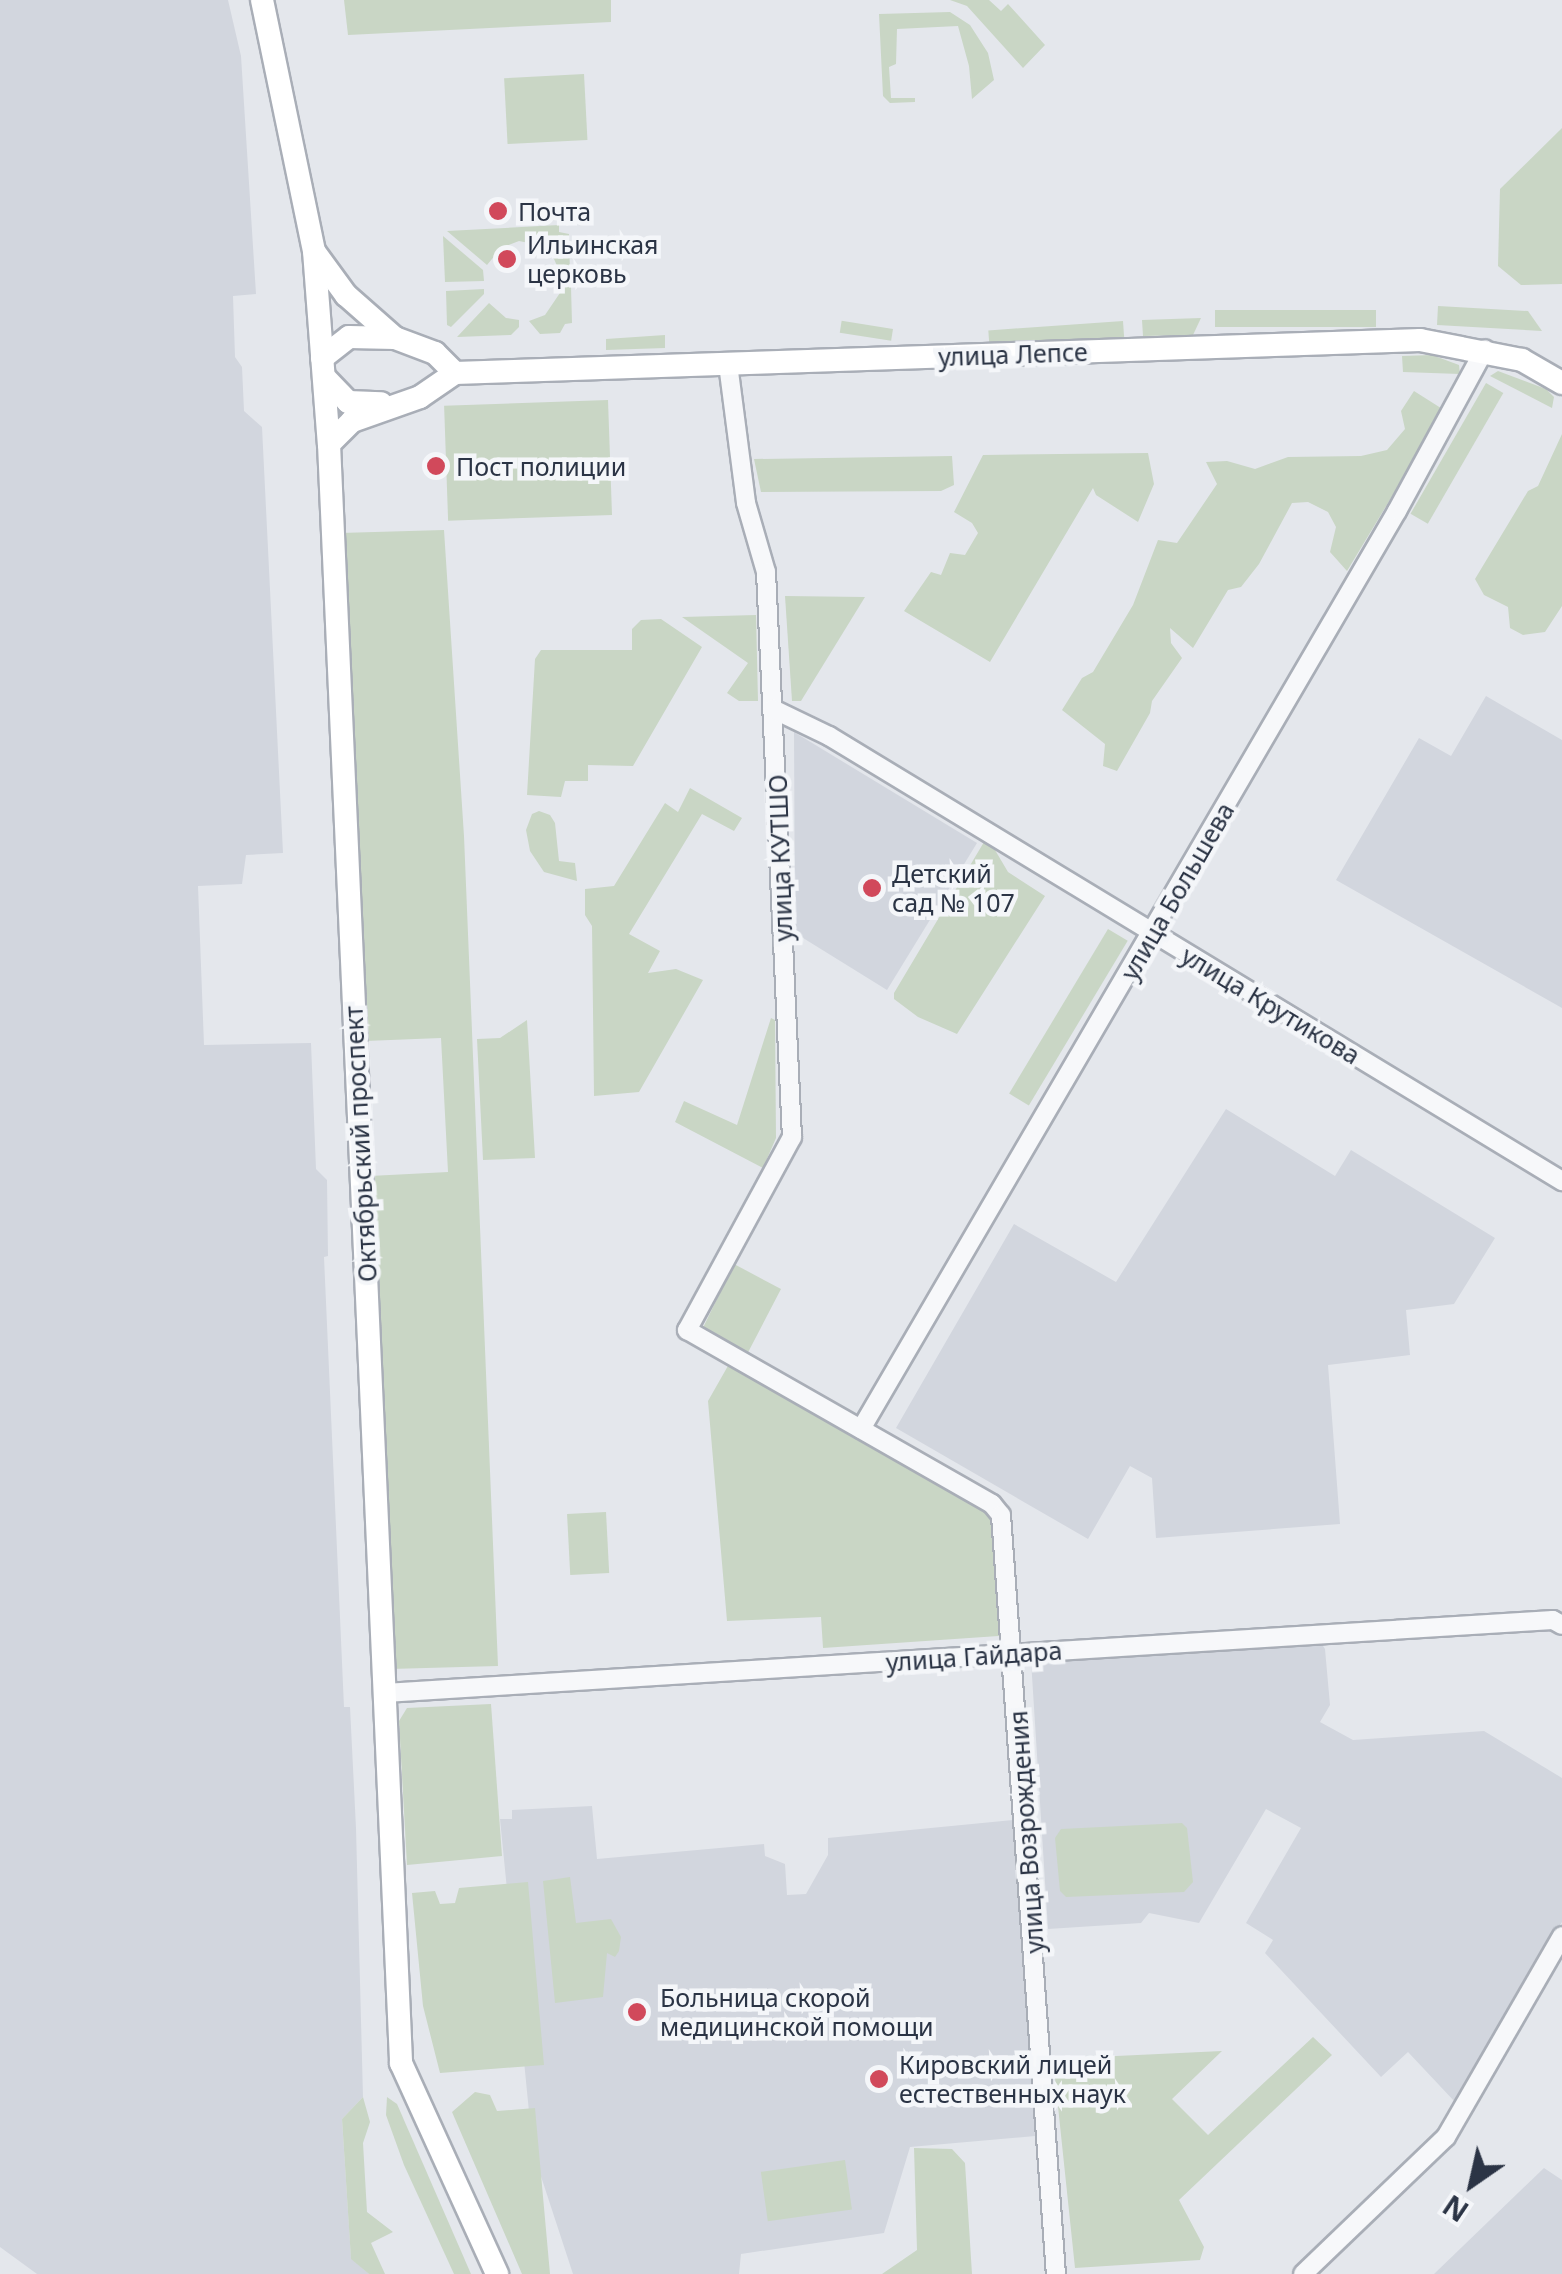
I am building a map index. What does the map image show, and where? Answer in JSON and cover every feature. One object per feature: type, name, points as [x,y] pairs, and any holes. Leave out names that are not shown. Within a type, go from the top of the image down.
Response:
[{"type":"main road","name":"Октябрьский проспект","points":[[262,0],[314,251],[329,444],[401,2062],[497,2274]]},
{"type":"main road","points":[[314,251],[346,295],[395,338]]},
{"type":"main road","points":[[323,368],[348,337],[395,338],[436,353],[455,373]]},
{"type":"main road","name":"улица Лепсе","points":[[329,444],[352,421],[439,387],[455,373],[1420,340],[1485,349],[1522,360],[1562,383]]},
{"type":"main road","name":"улица Лепсе","points":[[323,368],[355,404],[404,402]]},
{"type":"street","name":"улица Большева","points":[[862,1429],[1407,494],[1485,349]]},
{"type":"street","name":"улица КУТШО","points":[[688,1330],[792,1137],[766,572],[746,503],[728,364]]},
{"type":"street","name":"улица Крутикова","points":[[773,709],[829,736],[1562,1181]]},
{"type":"street","name":"улица Возрождения","points":[[688,1330],[992,1504],[1001,1514],[1056,2274]]},
{"type":"street","name":"улица Гайдара","points":[[384,1693],[1553,1620],[1562,1625]]},
{"type":"street","points":[[1304,2274],[1446,2137],[1562,1936]]},
{"type":"shaded area","points":[[0,0],[228,0],[241,56],[256,294],[233,296],[235,357],[242,367],[244,411],[262,427],[283,853],[246,855],[242,884],[198,886],[204,1045],[311,1043],[316,1169],[327,1180],[328,1256],[324,1257],[344,1707],[350,1707],[356,1828],[363,2097],[342,2119],[351,2258],[369,2274],[37,2274],[0,2247]]},
{"type":"shaded area","points":[[1486,696],[1562,740],[1562,1008],[1336,880],[1419,738],[1451,756]]},
{"type":"shaded area","name":"Детский сад № 107","points":[[794,732],[977,843],[887,990],[795,933]]},
{"type":"shaded area","points":[[1226,1109],[1335,1176],[1351,1150],[1495,1238],[1454,1304],[1406,1310],[1410,1355],[1328,1365],[1340,1524],[1156,1538],[1152,1478],[1130,1466],[1088,1539],[896,1428],[1014,1224],[1116,1282]]},
{"type":"shaded area","points":[[1319,1640],[1325,1649],[1330,1705],[1320,1722],[1353,1740],[1484,1731],[1562,1778],[1562,1922],[1455,2102],[1408,2052],[1381,2077],[1265,1953],[1273,1940],[1246,1923],[1301,1828],[1266,1809],[1199,1923],[1149,1913],[1141,1923],[1048,1929],[1031,1660]]},
{"type":"shaded area","name":"Больница скорой медицинской помощи","points":[[592,1806],[597,1859],[764,1844],[765,1856],[785,1864],[787,1895],[806,1894],[828,1855],[828,1838],[1013,1820],[1035,2136],[910,2147],[884,2233],[741,2254],[739,2274],[573,2274],[533,2152],[500,1819],[512,1819],[512,1810]]},
{"type":"shaded area","points":[[1544,2168],[1562,2180],[1562,2274],[1434,2274]]},
{"type":"green space","points":[[344,0],[611,0],[611,22],[348,35]]},
{"type":"green space","points":[[950,0],[989,0],[1001,11],[1008,4],[1045,45],[1023,68],[967,6]]},
{"type":"green space","points":[[950,12],[970,25],[988,53],[994,80],[972,99],[969,66],[958,26],[897,29],[896,64],[889,67],[891,98],[915,98],[915,102],[890,103],[883,96],[879,14]]},
{"type":"green space","points":[[584,74],[587,140],[508,144],[504,78]]},
{"type":"green space","points":[[1562,128],[1562,284],[1521,285],[1498,266],[1500,189]]},
{"type":"green space","points":[[559,225],[559,232],[569,234],[570,275],[561,275],[554,259],[539,245],[519,241],[501,248],[487,265],[447,231]]},
{"type":"green space","points":[[443,236],[483,270],[484,281],[445,282]]},
{"type":"green space","points":[[564,287],[571,287],[572,323],[565,324],[560,333],[540,334],[529,321],[545,315]]},
{"type":"green space","points":[[484,289],[484,294],[451,327],[447,325],[446,291]]},
{"type":"green space","points":[[489,303],[506,318],[519,320],[519,327],[511,335],[457,337]]},
{"type":"green space","points":[[1438,306],[1528,311],[1542,331],[1437,325]]},
{"type":"green space","points":[[1215,310],[1376,310],[1376,327],[1215,327]]},
{"type":"green space","points":[[1201,318],[1193,335],[1143,336],[1142,320]]},
{"type":"green space","points":[[842,321],[893,329],[891,341],[840,333]]},
{"type":"green space","points":[[1123,321],[1124,337],[989,346],[988,330]]},
{"type":"green space","points":[[665,335],[665,348],[606,350],[606,339]]},
{"type":"green space","points":[[1432,355],[1459,365],[1460,374],[1403,372],[1402,356]]},
{"type":"green space","points":[[1498,371],[1546,389],[1554,397],[1552,408],[1490,376]]},
{"type":"green space","points":[[1486,383],[1503,393],[1428,524],[1410,514]]},
{"type":"green space","points":[[1414,391],[1444,410],[1347,571],[1330,552],[1336,527],[1328,512],[1308,502],[1292,503],[1259,564],[1241,587],[1228,590],[1193,648],[1170,628],[1171,643],[1182,658],[1152,701],[1150,713],[1117,771],[1103,766],[1105,744],[1062,710],[1082,678],[1093,672],[1133,605],[1158,540],[1177,543],[1217,484],[1206,462],[1227,461],[1255,469],[1288,457],[1361,456],[1387,450],[1405,429],[1401,411]]},
{"type":"green space","points":[[608,400],[612,515],[448,521],[444,406]]},
{"type":"green space","points":[[1562,434],[1562,606],[1545,632],[1523,635],[1510,628],[1508,607],[1484,595],[1475,579],[1528,491],[1538,486]]},
{"type":"green space","points":[[1148,453],[1154,484],[1138,522],[1096,495],[1093,488],[990,662],[904,611],[931,572],[941,575],[950,553],[965,555],[978,533],[972,523],[954,512],[983,455]]},
{"type":"green space","points":[[952,456],[954,485],[941,491],[761,492],[754,459]]},
{"type":"green space","points":[[444,530],[464,836],[498,1666],[390,1669],[370,1176],[448,1172],[441,1038],[365,1041],[340,533]]},
{"type":"green space","points":[[785,596],[865,597],[801,701],[792,701]]},
{"type":"green space","points":[[756,615],[758,701],[739,701],[727,693],[748,663],[682,617]]},
{"type":"green space","points":[[661,619],[702,647],[633,766],[588,765],[588,781],[565,781],[561,797],[527,795],[535,659],[541,650],[632,650],[632,629],[641,620]]},
{"type":"green space","points":[[690,788],[742,818],[734,831],[702,814],[629,934],[660,951],[648,973],[676,969],[703,980],[639,1092],[594,1096],[592,926],[585,915],[585,889],[614,886],[665,803],[678,812]]},
{"type":"green space","points":[[539,811],[550,815],[555,823],[559,861],[575,863],[577,881],[544,872],[530,851],[526,830],[532,814]]},
{"type":"green space","points":[[984,842],[995,850],[1008,872],[1045,896],[957,1034],[918,1017],[894,999],[894,993]]},
{"type":"green space","points":[[1108,929],[1128,941],[1029,1105],[1009,1094]]},
{"type":"green space","points":[[771,1018],[775,1020],[776,1138],[763,1168],[675,1122],[684,1101],[737,1125]]},
{"type":"green space","points":[[527,1020],[535,1158],[483,1160],[477,1039],[500,1038]]},
{"type":"green space","points":[[734,1264],[781,1289],[743,1362],[992,1504],[1013,1635],[823,1648],[821,1617],[727,1621],[708,1401],[733,1357],[699,1336]]},
{"type":"green space","points":[[606,1512],[609,1573],[570,1575],[567,1514]]},
{"type":"green space","points":[[491,1704],[502,1856],[407,1865],[399,1721],[407,1708]]},
{"type":"green space","points":[[1182,1823],[1187,1828],[1193,1882],[1184,1892],[1066,1897],[1060,1891],[1055,1838],[1061,1829]]},
{"type":"green space","points":[[570,1877],[576,1923],[611,1919],[621,1937],[615,1957],[607,1953],[603,1997],[555,2003],[543,1881]]},
{"type":"green space","points":[[528,1882],[544,2065],[440,2073],[423,2006],[412,1893],[435,1891],[440,1904],[455,1903],[459,1888]]},
{"type":"green space","points":[[1313,2037],[1332,2055],[1179,2200],[1204,2247],[1200,2260],[1075,2268],[1053,2059],[1222,2051],[1172,2099],[1208,2135]]},
{"type":"green space","points":[[475,2092],[490,2095],[497,2111],[535,2108],[550,2274],[522,2274],[452,2112]]},
{"type":"green space","points":[[363,2097],[370,2122],[363,2143],[367,2212],[393,2232],[371,2243],[385,2274],[369,2274],[351,2259],[342,2119]]},
{"type":"green space","points":[[387,2097],[397,2104],[471,2274],[454,2274],[404,2165],[386,2115]]},
{"type":"green space","points":[[914,2148],[952,2149],[965,2163],[972,2274],[882,2274],[917,2250]]},
{"type":"green space","points":[[845,2160],[852,2210],[768,2221],[761,2172]]},
{"type":"place","name":"Почта","points":[[498,211]]},
{"type":"place","name":"Ильинская церковь","points":[[507,259]]},
{"type":"place","name":"Пост полиции","points":[[436,466]]},
{"type":"place","name":"Детский сад № 107","points":[[872,888]]},
{"type":"place","name":"Больница скорой медицинской помощи","points":[[637,2012]]},
{"type":"place","name":"Кировский лицей естественных наук","points":[[879,2079]]}]
